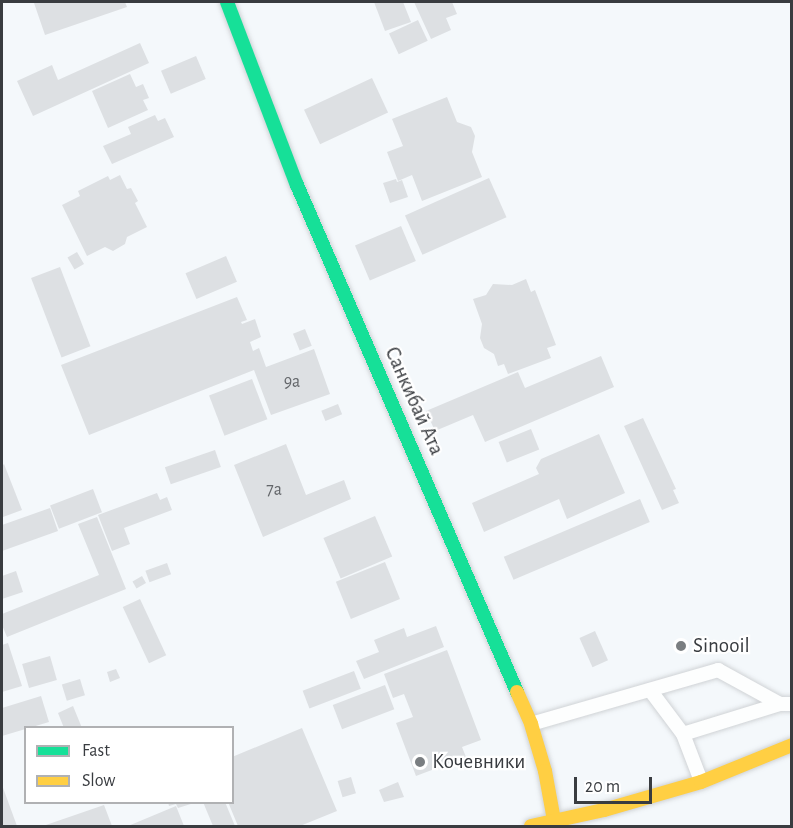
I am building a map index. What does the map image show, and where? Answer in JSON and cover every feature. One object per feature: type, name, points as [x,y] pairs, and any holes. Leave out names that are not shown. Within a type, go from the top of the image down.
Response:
[{"type":"street","name":"Санкибай Ата","points":[[227,2],[297,185],[531,724],[545,771],[554,820]]},
{"type":"street","points":[[531,826],[604,810],[701,782],[792,745]]},
{"type":"lane","points":[[531,724],[718,670],[786,704]]},
{"type":"lane","points":[[650,690],[683,734],[701,782]]},
{"type":"lane","points":[[683,734],[786,704]]},
{"type":"building","points":[[125,2],[127,7],[45,35],[34,3]]},
{"type":"building","points":[[374,2],[403,2],[411,22],[385,31]]},
{"type":"building","points":[[414,2],[452,2],[457,14],[446,18],[451,30],[431,39]]},
{"type":"building","points":[[418,20],[428,41],[399,54],[389,34]]},
{"type":"building","points":[[140,43],[149,63],[33,116],[17,81],[52,65],[58,80]]},
{"type":"building","points":[[196,56],[206,79],[171,94],[161,71]]},
{"type":"building","points":[[130,74],[136,87],[143,84],[149,98],[143,100],[148,110],[108,128],[92,91]]},
{"type":"building","points":[[372,78],[388,112],[320,144],[304,110]]},
{"type":"building","points":[[447,97],[457,122],[471,127],[475,136],[472,152],[482,177],[422,201],[412,175],[398,181],[387,152],[403,146],[392,119]]},
{"type":"building","points":[[155,115],[158,121],[165,118],[174,137],[112,164],[103,146],[131,134],[128,127]]},
{"type":"building","points":[[120,175],[127,189],[131,188],[138,201],[135,203],[147,227],[127,237],[125,244],[113,251],[105,247],[87,256],[62,205],[80,196],[78,191],[108,176],[110,180]]},
{"type":"building","points":[[489,178],[506,217],[422,255],[405,215]]},
{"type":"building","points":[[396,179],[397,182],[402,180],[408,197],[390,203],[383,183]]},
{"type":"building","points":[[401,226],[416,261],[370,281],[355,246]]},
{"type":"building","points":[[77,252],[84,264],[74,270],[67,258]]},
{"type":"building","points":[[226,256],[237,282],[196,299],[185,273]]},
{"type":"building","points":[[60,267],[90,346],[62,357],[31,278]]},
{"type":"building","points":[[526,279],[531,292],[535,290],[556,345],[547,348],[551,358],[508,374],[504,364],[498,366],[494,354],[484,348],[480,338],[482,324],[473,299],[486,295],[493,284],[512,285]]},
{"type":"building","points":[[237,297],[247,320],[241,322],[242,324],[255,319],[261,337],[250,342],[253,351],[259,348],[266,367],[314,349],[330,394],[271,415],[254,370],[89,435],[61,365]]},
{"type":"building","points":[[305,329],[312,346],[300,351],[293,334]]},
{"type":"building","points":[[601,356],[614,387],[485,442],[473,415],[435,431],[426,411],[518,372],[525,388]]},
{"type":"building","points":[[252,379],[267,419],[224,436],[209,395]]},
{"type":"building","points":[[338,404],[342,414],[325,421],[321,411]]},
{"type":"building","points":[[643,418],[676,489],[673,490],[679,503],[662,510],[624,426]]},
{"type":"building","points":[[531,429],[539,449],[507,463],[499,442]]},
{"type":"building","points":[[599,434],[625,493],[567,519],[559,499],[484,532],[472,503],[539,474],[536,468],[541,459]]},
{"type":"building","points":[[286,444],[306,495],[344,480],[351,499],[263,537],[234,465]]},
{"type":"building","points":[[215,450],[221,467],[171,484],[165,467]]},
{"type":"building","points":[[4,464],[22,510],[3,517],[2,466]]},
{"type":"building","points":[[93,489],[102,512],[59,529],[50,505]]},
{"type":"building","points":[[157,493],[160,500],[167,497],[172,510],[124,528],[130,544],[112,551],[98,515]]},
{"type":"building","points":[[640,499],[650,522],[514,580],[504,557]]},
{"type":"building","points":[[50,508],[58,531],[2,551],[2,525]]},
{"type":"building","points":[[375,516],[392,557],[341,578],[323,538]]},
{"type":"building","points":[[97,517],[126,589],[7,637],[2,625],[2,614],[99,575],[78,524]]},
{"type":"building","points":[[385,562],[400,599],[351,619],[336,582]]},
{"type":"building","points":[[167,563],[171,574],[149,582],[145,571]]},
{"type":"building","points":[[16,571],[23,592],[2,599],[2,576]]},
{"type":"building","points":[[142,576],[146,583],[136,588],[132,582]]},
{"type":"building","points":[[140,599],[166,655],[149,663],[123,607]]},
{"type":"building","points":[[436,626],[444,647],[364,679],[356,661],[379,652],[374,640],[404,628],[407,637]]},
{"type":"building","points":[[595,631],[608,660],[592,667],[579,638]]},
{"type":"building","points":[[8,643],[22,686],[2,692],[2,645]]},
{"type":"building","points":[[447,650],[481,740],[462,747],[466,757],[416,776],[396,723],[413,717],[404,694],[393,698],[384,674]]},
{"type":"building","points":[[50,656],[57,680],[29,688],[22,664]]},
{"type":"building","points":[[116,669],[120,678],[110,682],[107,672]]},
{"type":"building","points":[[354,671],[361,689],[309,708],[303,691]]},
{"type":"building","points":[[80,679],[85,695],[67,701],[62,685]]},
{"type":"building","points":[[385,685],[394,709],[342,729],[333,705]]},
{"type":"building","points":[[41,696],[49,722],[36,726],[24,726],[24,729],[2,736],[2,708]]},
{"type":"building","points":[[73,706],[81,726],[63,726],[58,713]]},
{"type":"building","points":[[302,728],[337,811],[300,826],[238,826],[229,804],[234,804],[234,756]]},
{"type":"building","points":[[351,777],[356,793],[343,797],[338,781]]},
{"type":"building","points":[[398,782],[404,797],[384,802],[379,790]]},
{"type":"building","points":[[2,785],[17,826],[2,826]]},
{"type":"building","points":[[176,804],[191,804],[178,808]]},
{"type":"building","points":[[204,804],[226,804],[235,826],[213,826]]},
{"type":"building","points":[[104,805],[112,826],[43,826]]},
{"type":"building","points":[[176,806],[184,826],[128,826]]},
{"type":"traffic: fast","points":[[227,2],[297,185],[517,692]]},
{"type":"traffic: slow","points":[[517,692],[531,724],[545,771],[554,820]]},
{"type":"traffic: slow","points":[[531,826],[604,810],[701,782],[792,745]]},
{"type":"place","name":"Sinooil","points":[[681,646]]},
{"type":"place","name":"Кочевники","points":[[420,762]]}]
